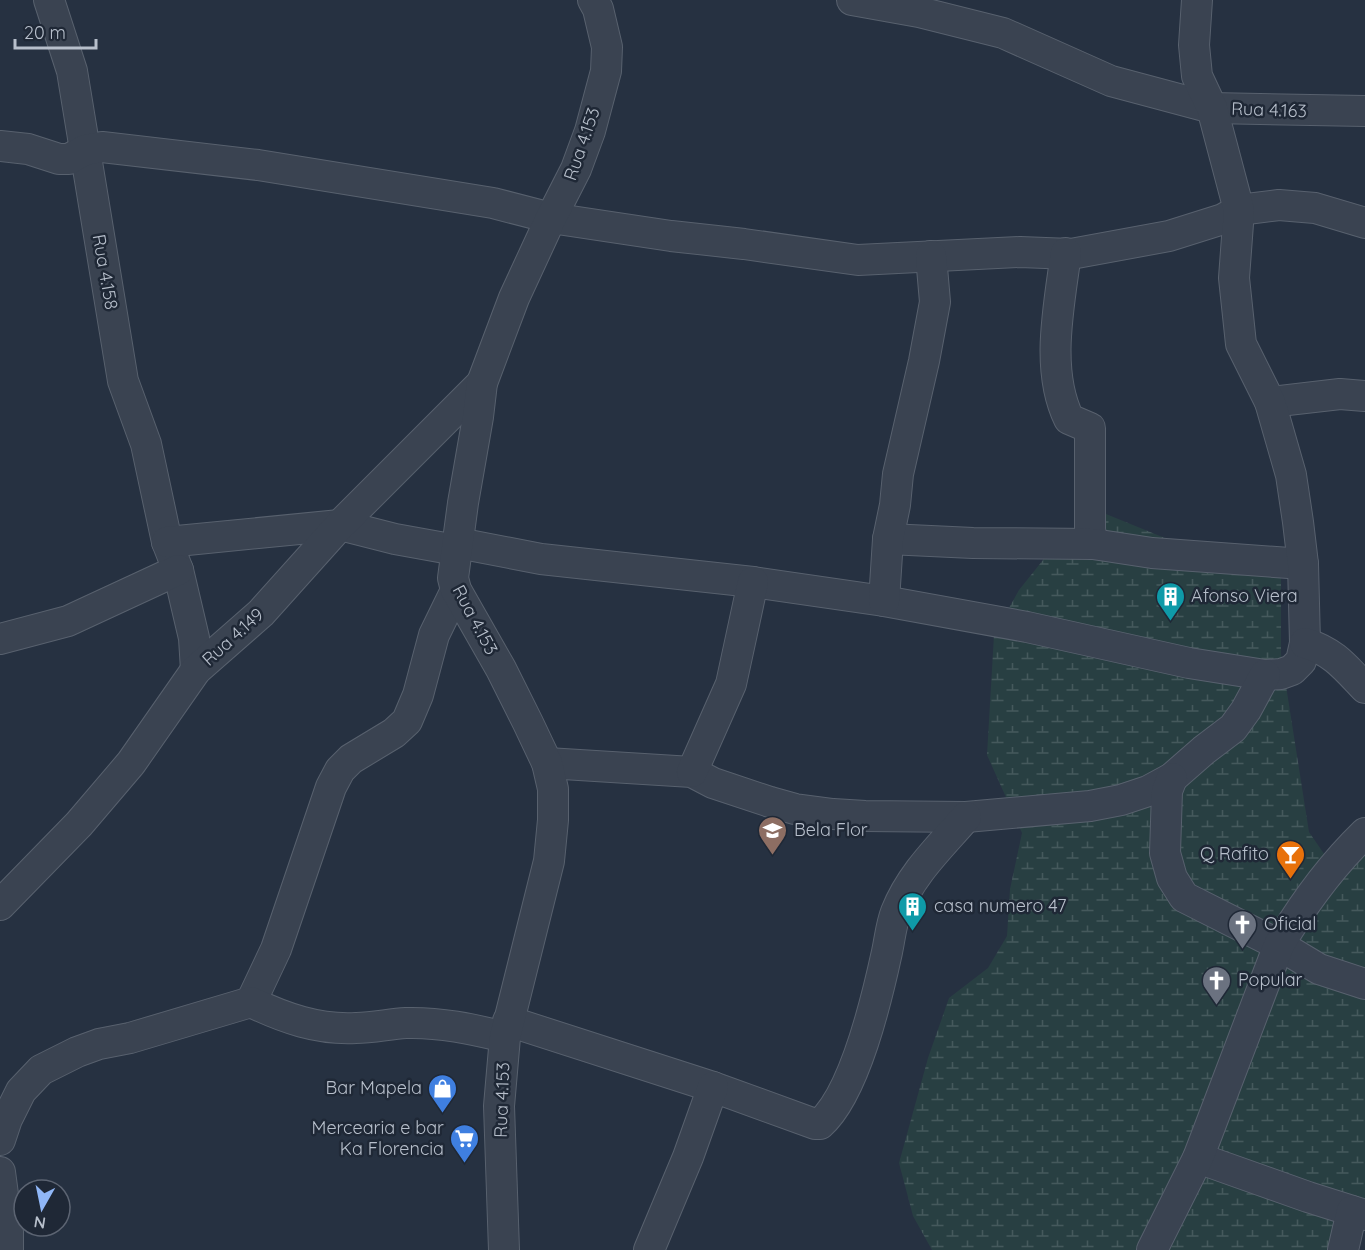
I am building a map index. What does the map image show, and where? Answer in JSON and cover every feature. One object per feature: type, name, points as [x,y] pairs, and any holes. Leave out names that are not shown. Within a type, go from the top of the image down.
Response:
[{"type":"street","name":"Rua 4.158","points":[[49,0],[72,71],[123,381],[146,444],[167,542],[178,570],[194,638],[196,670]]},
{"type":"street","name":"Rua 4.153","points":[[504,1250],[499,1107],[507,1029],[549,861],[553,789],[547,763],[501,669],[456,590],[453,578],[482,383],[514,298],[576,169],[590,131],[606,71],[607,47],[598,9],[593,0]]},
{"type":"street","points":[[167,542],[340,525],[406,541],[541,559],[753,582],[884,601],[1027,627],[1189,663],[1264,675],[1281,674],[1292,670],[1301,661],[1305,643],[1303,564],[1291,475],[1270,402],[1241,344],[1234,278],[1239,210],[1212,108],[1111,81],[1003,33],[919,12],[852,0]]},
{"type":"street","name":"Rua 4.163","points":[[1197,0],[1194,45],[1197,76],[1212,108],[1365,111]]},
{"type":"street","points":[[0,146],[28,149],[59,159],[69,159],[85,150],[102,147],[258,165],[493,203],[551,218],[858,260],[1020,252],[1066,253],[1169,236],[1223,219],[1239,210],[1279,205],[1315,208],[1365,223]]},
{"type":"street","points":[[1066,253],[1056,332],[1055,371],[1069,419],[1090,428],[1090,530],[1093,544]]},
{"type":"street","points":[[884,601],[888,540],[902,453],[924,361],[935,302],[931,256]]},
{"type":"street","name":"Rua 4.149","points":[[0,905],[79,824],[131,763],[196,670],[261,613],[340,525],[482,383]]},
{"type":"street","points":[[1270,402],[1340,394],[1365,396]]},
{"type":"street","points":[[888,540],[1093,544],[1152,553],[1303,564]]},
{"type":"street","points":[[0,639],[68,621],[178,570]]},
{"type":"street","points":[[692,772],[731,684],[753,582]]},
{"type":"street","points":[[251,1002],[276,950],[331,787],[340,770],[351,759],[394,733],[407,721],[418,695],[434,635],[456,590]]},
{"type":"street","points":[[1305,643],[1334,656],[1365,688]]},
{"type":"street","points":[[547,763],[692,772],[724,787],[795,809],[864,816],[966,817],[1090,807],[1148,791],[1172,778],[1233,728],[1246,710],[1264,675]]},
{"type":"street","points":[[1172,778],[1167,791],[1165,853],[1172,879],[1184,897],[1279,945],[1319,969],[1365,984]]},
{"type":"street","points":[[0,1140],[7,1119],[21,1091],[41,1070],[99,1044],[130,1038],[251,1002],[288,1019],[316,1027],[355,1029],[405,1023],[507,1029],[713,1087],[814,1124],[820,1124],[839,1101],[858,1056],[884,965],[891,927],[902,898],[912,880],[966,817]]},
{"type":"street","points":[[1152,1250],[1198,1158],[1279,945],[1294,919],[1320,883],[1365,833]]},
{"type":"street","points":[[649,1250],[688,1157],[713,1087]]},
{"type":"street","points":[[1198,1158],[1358,1213],[1343,1250]]},
{"type":"street","points":[[0,1173],[8,1232],[8,1250]]},
{"type":"green space","points":[[1106,514],[1209,556],[1281,572],[1281,654],[1309,832],[1340,877],[1365,849],[1365,1218],[1338,1250],[932,1250],[913,1216],[899,1163],[928,1058],[949,998],[988,968],[1007,936],[1010,889],[1022,833],[987,755],[994,635],[1019,590],[1055,545]]},
{"type":"place","name":"Afonso Viera","points":[[1170,622]]},
{"type":"place","name":"Bela Flor","points":[[773,856]]},
{"type":"place","name":"Q Rafito","points":[[1290,880]]},
{"type":"place","name":"casa numero 47","points":[[913,932]]},
{"type":"place","name":"Oficial","points":[[1243,950]]},
{"type":"place","name":"Popular","points":[[1217,1006]]},
{"type":"place","name":"Bar Mapela","points":[[443,1114]]},
{"type":"place","name":"Mercearia e bar Ka Florencia","points":[[465,1164]]}]
